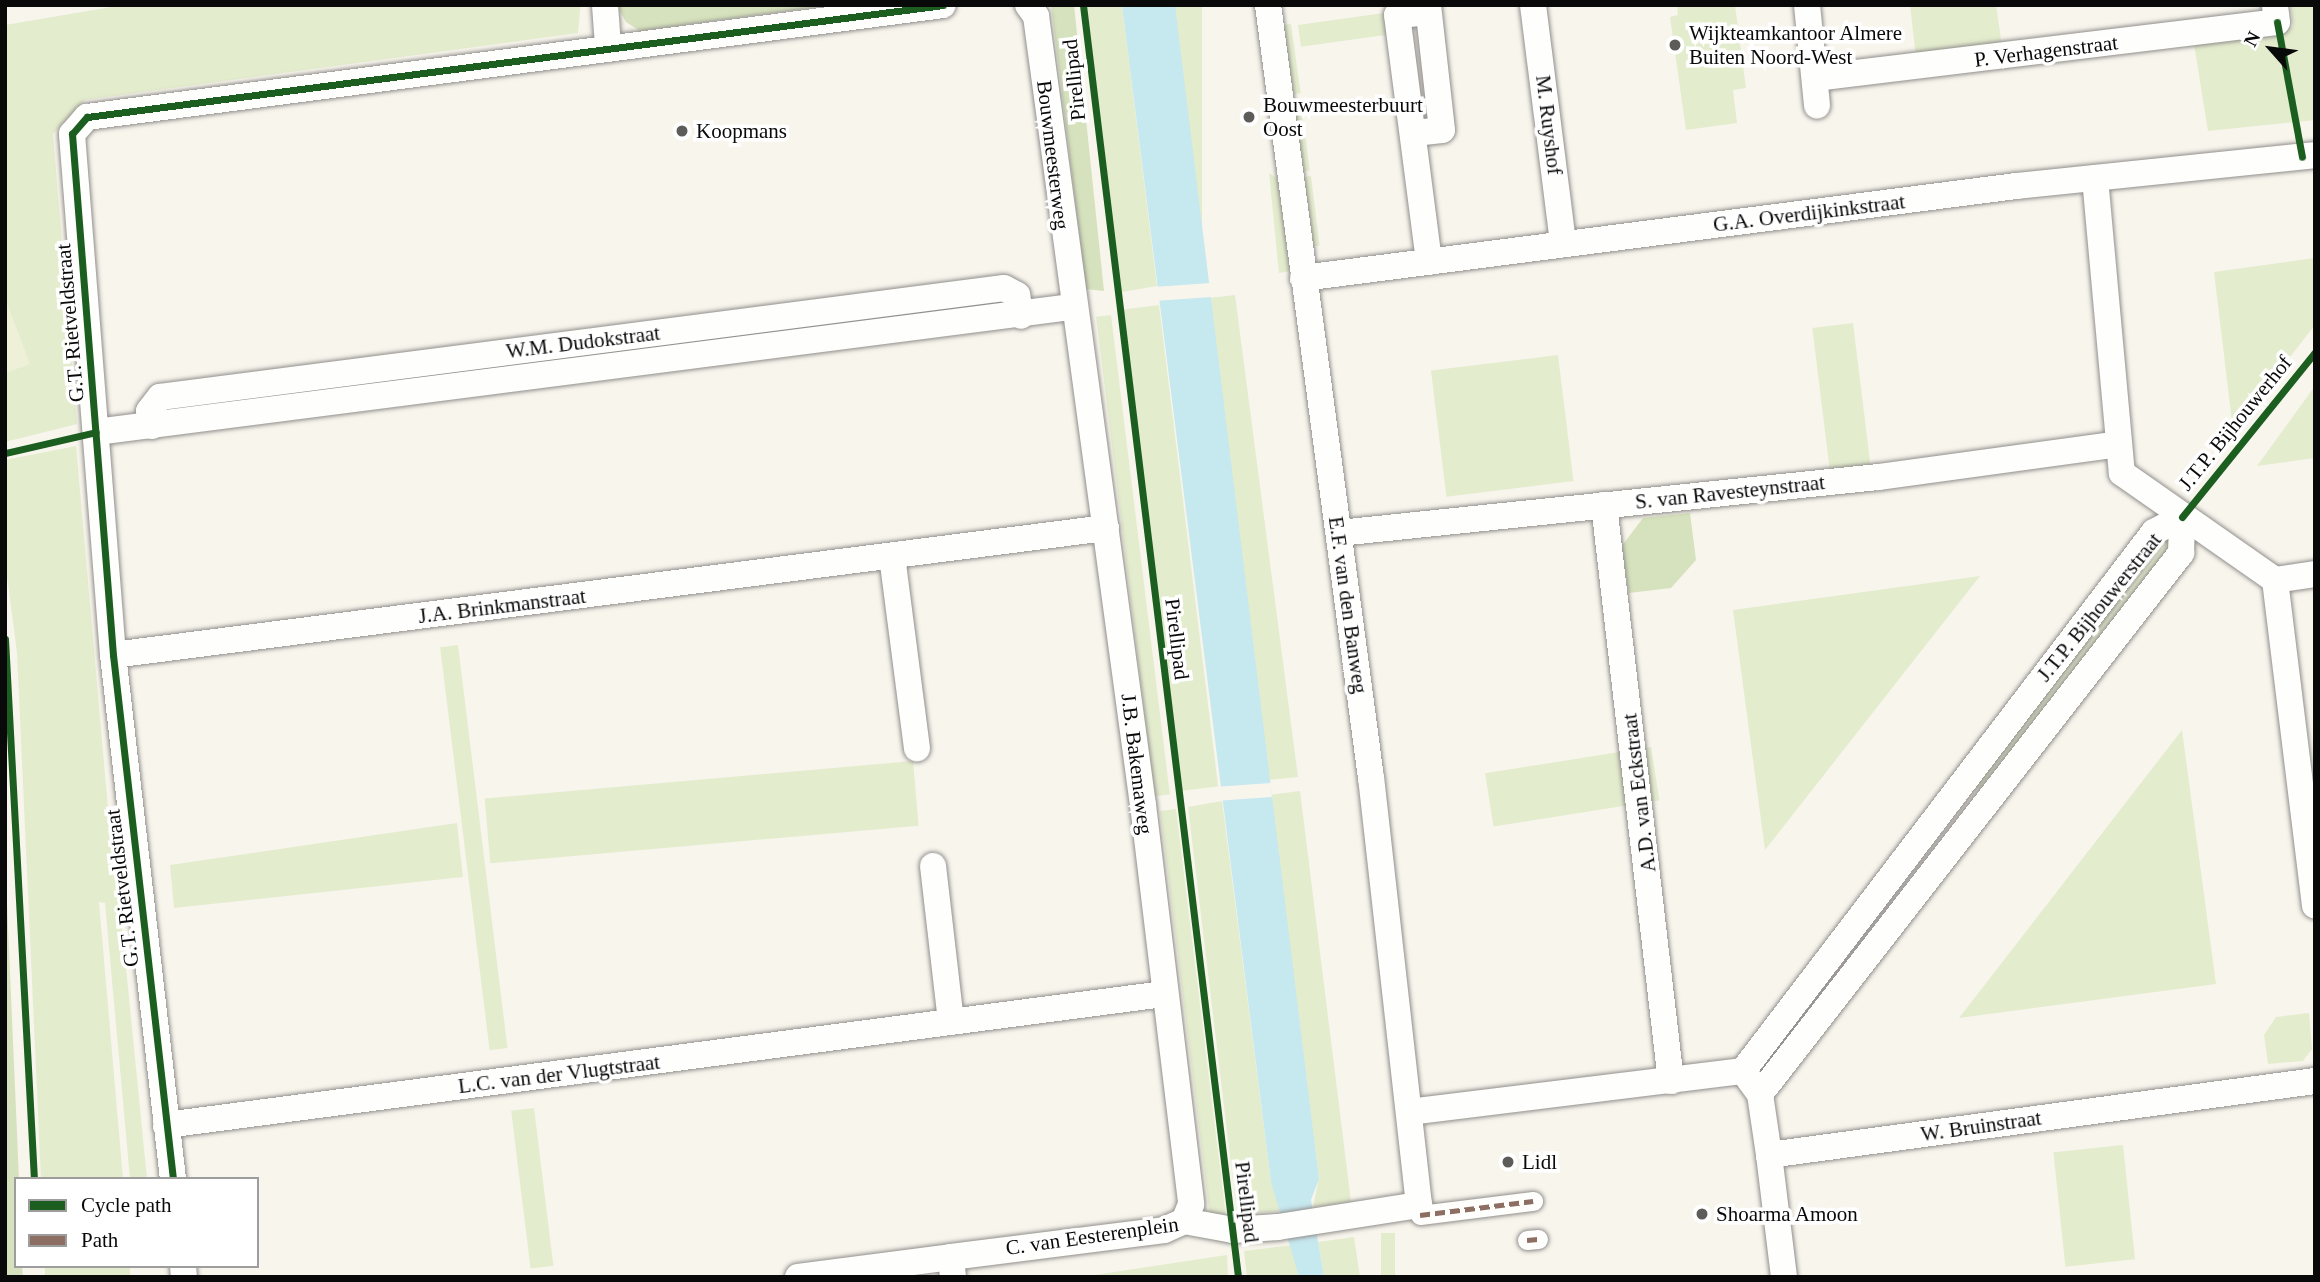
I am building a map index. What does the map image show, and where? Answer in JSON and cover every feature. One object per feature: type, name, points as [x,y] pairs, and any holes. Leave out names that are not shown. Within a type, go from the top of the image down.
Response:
[{"type":"street","points":[[605,5],[608,46],[943,5]]},
{"type":"street","name":"Bouwmeesterweg","points":[[1028,5],[1036,16],[1072,307]]},
{"type":"street","name":"E.F. van den Banweg","points":[[1268,5],[1339,533],[1420,1210]]},
{"type":"street","name":"M. Ruyshof","points":[[1534,5],[1563,244]]},
{"type":"street","points":[[1807,5],[1817,106]]},
{"type":"street","name":"P. Verhagenstraat","points":[[1815,78],[2277,22],[2275,5]]},
{"type":"street","points":[[1414,133],[1442,130],[1428,9],[1397,15],[1429,262]]},
{"type":"street","name":"G.T. Rietveldstraat","points":[[173,1177],[113,655],[72,134],[87,117],[608,46]]},
{"type":"street","points":[[1403,61],[1434,58]]},
{"type":"street","points":[[1408,98],[1438,95]]},
{"type":"street","name":"G.A. Overdijkinkstraat","points":[[1303,278],[2095,178],[2315,155]]},
{"type":"street","points":[[2095,178],[2122,473],[2275,580],[2315,574]]},
{"type":"street","name":"W.M. Dudokstraat","points":[[96,432],[1021,316],[1072,307]]},
{"type":"street","name":"J.B. Bakemaweg","points":[[1072,307],[1106,528],[1191,1203],[1184,1221]]},
{"type":"street","name":"S. van Ravesteynstraat","points":[[1339,533],[1878,477],[2119,444]]},
{"type":"street","name":"A.D. van Eckstraat","points":[[1604,505],[1671,1081]]},
{"type":"street","name":"J.T.P. Bijhouwerstraat","points":[[1743,1071],[2154,533],[2182,517]]},
{"type":"street","name":"J.T.P. Bijhouwerstraat","points":[[1760,1094],[2181,554],[2182,517]]},
{"type":"street","name":"J.A. Brinkmanstraat","points":[[113,655],[1106,528]]},
{"type":"street","points":[[892,556],[917,748]]},
{"type":"street","points":[[2275,580],[2315,906]]},
{"type":"street","points":[[1958,787],[1985,808]]},
{"type":"street","points":[[933,866],[951,1021]]},
{"type":"street","name":"L.C. van der Vlugtstraat","points":[[166,1125],[1164,994]]},
{"type":"street","points":[[1409,1112],[1743,1071],[1760,1094],[1784,1277]]},
{"type":"street","name":"W. Bruinstraat","points":[[1769,1155],[2315,1081]]},
{"type":"street","name":"C. van Eesterenplein","points":[[798,1277],[952,1267],[1164,1230],[1184,1221],[1233,1230],[1533,1201]]},
{"type":"green space","points":[[123,5],[580,5],[580,11],[578,33],[85,100],[53,134],[77,424],[5,442],[5,25]]},
{"type":"green space","points":[[616,5],[831,5],[640,31],[626,22]]},
{"type":"green space","points":[[1051,5],[1074,5],[1104,291],[1086,289]]},
{"type":"green space","points":[[1087,5],[1122,5],[1157,286],[1122,292],[1118,284]]},
{"type":"green space","points":[[1175,5],[1202,5],[1202,281],[1175,281]]},
{"type":"green space","points":[[1677,5],[1735,5],[1746,88],[1733,90],[1737,123],[1686,130],[1670,17],[1678,15]]},
{"type":"green space","points":[[1910,5],[1996,5],[2002,46],[1916,57]]},
{"type":"green space","points":[[2291,5],[2315,5],[2315,120],[2208,131],[2193,38],[2293,27]]},
{"type":"green space","points":[[1391,12],[1394,34],[1301,47],[1298,25]]},
{"type":"green space","points":[[1291,24],[1301,93],[1290,95],[1280,26]]},
{"type":"green space","points":[[1301,99],[1310,170],[1299,172],[1290,100]]},
{"type":"green space","points":[[1269,173],[1281,181],[1291,271],[1279,273]]},
{"type":"green space","points":[[1311,176],[1320,245],[1308,247],[1299,177]]},
{"type":"green space","points":[[2315,258],[2315,325],[2233,430],[2214,272]]},
{"type":"green space","points":[[1235,295],[1298,777],[1267,780],[1209,298]]},
{"type":"green space","points":[[5,298],[30,364],[5,373]]},
{"type":"green space","points":[[1159,305],[1218,786],[1180,791],[1121,310]]},
{"type":"green space","points":[[1111,315],[1170,794],[1155,796],[1096,317]]},
{"type":"green space","points":[[1853,323],[1873,488],[1833,493],[1812,328]]},
{"type":"green space","points":[[1558,355],[1573,481],[1446,497],[1431,371]]},
{"type":"green space","points":[[2315,386],[2315,458],[2257,466]]},
{"type":"green space","points":[[76,446],[114,876],[130,900],[122,927],[147,1177],[130,1177],[105,903],[99,902],[123,1177],[41,1177],[17,653],[5,561],[5,460]]},
{"type":"green space","points":[[1690,513],[1696,560],[1671,588],[1629,593],[1621,547],[1643,518]]},
{"type":"green space","points":[[2167,533],[2180,544],[1987,793],[1977,788],[1973,781]]},
{"type":"green space","points":[[1980,576],[1765,850],[1733,610]]},
{"type":"green space","points":[[458,645],[507,1048],[490,1050],[440,647]]},
{"type":"green space","points":[[2182,730],[2216,984],[1959,1018]]},
{"type":"green space","points":[[1651,747],[1659,800],[1494,827],[1485,773]]},
{"type":"green space","points":[[913,761],[919,826],[490,863],[485,798]]},
{"type":"green space","points":[[1300,791],[1351,1202],[1313,1207],[1319,1178],[1269,795]]},
{"type":"green space","points":[[1222,801],[1271,1182],[1284,1211],[1237,1214],[1188,807]]},
{"type":"green space","points":[[1176,809],[1226,1213],[1210,1215],[1160,811]]},
{"type":"green space","points":[[457,823],[463,877],[174,908],[170,865]]},
{"type":"green space","points":[[5,857],[19,1177],[14,1177],[14,1268],[22,1268],[23,1277],[5,1277]]},
{"type":"green space","points":[[2309,1013],[2312,1049],[2303,1061],[2268,1064],[2264,1035],[2276,1017]]},
{"type":"green space","points":[[534,1108],[553,1266],[531,1269],[511,1111]]},
{"type":"green space","points":[[2123,1145],[2135,1259],[2065,1267],[2053,1152]]},
{"type":"green space","points":[[1381,1233],[1395,1233],[1395,1277],[1381,1277]]},
{"type":"green space","points":[[1354,1237],[1360,1277],[1324,1277],[1318,1242]]},
{"type":"green space","points":[[1293,1245],[1299,1277],[1247,1277],[1244,1251]]},
{"type":"green space","points":[[1227,1255],[1228,1277],[1081,1277]]},
{"type":"green space","points":[[45,1268],[130,1268],[130,1277],[45,1277]]},
{"type":"water","points":[[1122,5],[1175,5],[1319,1179],[1311,1200],[1324,1277],[1299,1277],[1271,1182]]},
{"type":"pier","points":[[1211,283],[1212,297],[1154,301],[1153,287]]},
{"type":"pier","points":[[1271,783],[1272,797],[1218,801],[1217,787]]},
{"type":"marked path","points":[[1420,1215],[1533,1201]]},
{"type":"marked path","points":[[1527,1240],[1538,1239]]},
{"type":"cycle path","points":[[173,1177],[113,655],[72,134],[87,117],[943,5]]},
{"type":"cycle path","name":"Pirellipad","points":[[1083,5],[1238,1277]]},
{"type":"cycle path","points":[[2277,22],[2302,157]]},
{"type":"cycle path","name":"J.T.P. Bijhouwerhof","points":[[2182,517],[2315,352]]},
{"type":"cycle path","points":[[5,453],[96,432]]},
{"type":"cycle path","points":[[5,639],[34,1177]]},
{"type":"place","name":"Wijkteamkantoor Almere Buiten Noord-West","points":[[1675,45]]},
{"type":"place","name":"Bouwmeesterbuurt Oost","points":[[1249,117]]},
{"type":"place","name":"Koopmans","points":[[682,131]]},
{"type":"place","name":"Lidl","points":[[1508,1162]]},
{"type":"place","name":"Shoarma Amoon","points":[[1702,1214]]}]
